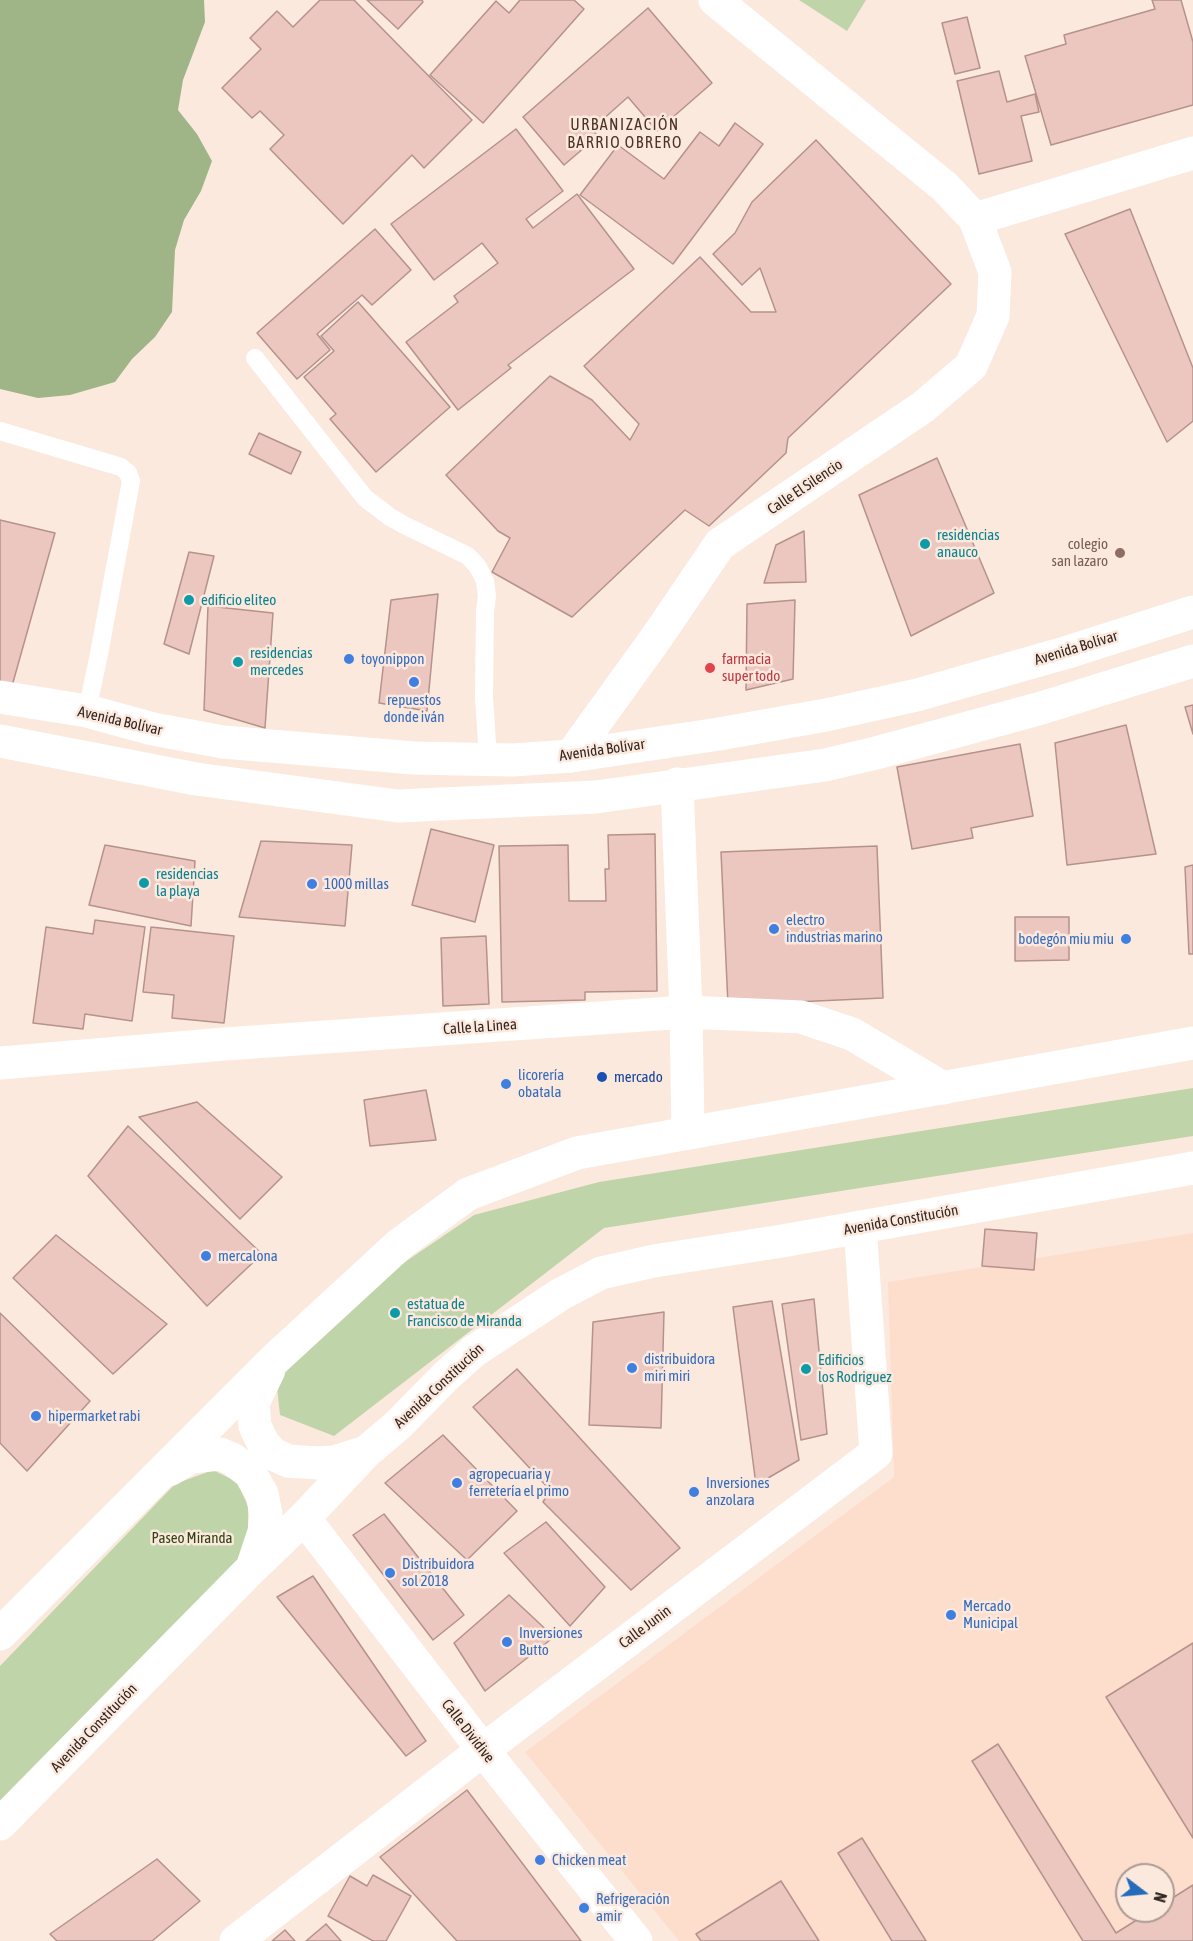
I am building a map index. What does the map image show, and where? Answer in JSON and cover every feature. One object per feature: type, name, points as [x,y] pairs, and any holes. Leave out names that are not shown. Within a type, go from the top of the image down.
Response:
[{"type":"street","name":"Calle El Silencio","points":[[571,756],[659,634],[720,544],[922,406],[971,366],[993,316],[995,272],[975,219],[945,187],[715,0]]},
{"type":"street","points":[[975,219],[1193,153]]},
{"type":"street","name":"Avenida Bolívar","points":[[0,697],[87,711],[153,729],[223,742],[414,758],[512,760],[571,756],[730,732],[826,715],[917,695],[1068,652],[1193,612]]},
{"type":"street","points":[[0,741],[196,779],[398,806],[596,797],[676,784],[825,765],[1038,708],[1193,661]]},
{"type":"street","points":[[676,784],[686,1012],[688,1133]]},
{"type":"street","name":"Calle la Linea","points":[[0,1063],[686,1012],[801,1017],[852,1034],[943,1088]]},
{"type":"street","points":[[0,1634],[274,1360],[400,1244],[468,1194],[577,1153],[1193,1043]]},
{"type":"street","name":"Avenida Constitución","points":[[0,1824],[304,1518],[366,1452],[398,1425],[474,1350],[561,1294],[601,1273],[654,1262],[1193,1168]]},
{"type":"street","name":"Calle Junin","points":[[236,1941],[483,1750],[876,1453],[860,1227]]},
{"type":"street","points":[[274,1360],[253,1403],[255,1426],[262,1443],[273,1454],[288,1461],[334,1462],[366,1452]]},
{"type":"street","points":[[156,1478],[191,1457],[220,1454],[232,1459],[250,1473],[262,1494],[266,1514],[264,1532],[253,1567]]},
{"type":"street","name":"Calle Dividive","points":[[304,1518],[483,1750],[636,1941]]},
{"type":"lane","points":[[255,358],[365,498],[404,525],[468,556],[478,567],[485,581],[488,596],[485,611],[484,697],[488,759]]},
{"type":"lane","points":[[0,431],[121,467],[128,472],[131,481],[87,711]]},
{"type":"shaded area","name":"Mercado Municipal","points":[[1193,1233],[1193,1941],[679,1941],[525,1752],[894,1477],[888,1282]]},
{"type":"green space","points":[[0,0],[204,0],[205,22],[183,80],[178,110],[197,134],[212,161],[201,191],[184,220],[175,250],[172,312],[155,337],[132,359],[115,382],[70,395],[38,398],[0,389]]},
{"type":"green space","points":[[799,0],[866,0],[847,31]]},
{"type":"green space","points":[[1193,1088],[1193,1136],[604,1228],[334,1436],[280,1415],[276,1378],[361,1292],[474,1215],[599,1182]]},
{"type":"green space","name":"Paseo Miranda","points":[[213,1470],[237,1482],[248,1506],[248,1547],[232,1571],[0,1802],[0,1666],[175,1484]]},
{"type":"building","points":[[320,0],[354,0],[472,120],[424,168],[412,155],[343,224],[270,149],[284,135],[260,111],[252,118],[222,88],[261,49],[250,38],[277,11],[293,27]]},
{"type":"building","points":[[367,0],[422,0],[423,2],[398,29]]},
{"type":"building","points":[[520,0],[574,0],[584,9],[483,123],[430,75],[496,1],[509,13]]},
{"type":"building","points":[[1152,0],[1181,0],[1193,42],[1193,105],[1051,145],[1025,56],[1066,44],[1064,35],[1155,9]]},
{"type":"building","points":[[648,8],[712,83],[657,131],[628,97],[592,129],[598,136],[564,165],[523,117]]},
{"type":"building","points":[[967,17],[980,68],[955,74],[942,23]]},
{"type":"building","points":[[999,71],[1007,102],[1035,94],[1039,112],[1021,116],[1032,161],[979,174],[957,81]]},
{"type":"building","points":[[735,123],[763,144],[673,264],[580,195],[618,145],[664,179],[700,132],[719,146]]},
{"type":"building","points":[[516,129],[563,191],[526,219],[533,228],[577,194],[634,269],[508,365],[511,368],[458,410],[406,342],[458,302],[454,296],[498,263],[482,243],[434,280],[391,224]]},
{"type":"building","points":[[816,140],[951,284],[788,438],[786,453],[709,526],[685,510],[572,617],[492,572],[510,538],[498,531],[446,475],[550,376],[592,400],[630,440],[639,424],[584,366],[700,257],[751,312],[776,312],[760,268],[742,285],[713,254],[735,233],[752,202]]},
{"type":"building","points":[[1130,209],[1193,368],[1193,421],[1167,442],[1065,234]]},
{"type":"building","points":[[375,229],[411,270],[372,305],[362,295],[317,334],[330,350],[297,379],[257,333]]},
{"type":"building","points":[[358,302],[450,407],[376,472],[330,419],[336,414],[304,377],[334,351],[321,336]]},
{"type":"building","points":[[259,433],[301,452],[291,474],[249,454]]},
{"type":"building","name":"residencias anauco","points":[[937,458],[994,593],[911,636],[859,495]]},
{"type":"building","points":[[0,520],[55,533],[12,686],[0,682]]},
{"type":"building","points":[[804,531],[806,582],[764,583],[776,545]]},
{"type":"building","name":"edificio eliteo","points":[[189,552],[214,556],[189,654],[164,644]]},
{"type":"building","points":[[438,594],[427,711],[379,703],[391,600]]},
{"type":"building","points":[[795,600],[793,679],[746,690],[747,604]]},
{"type":"building","name":"residencias mercedes","points":[[208,606],[273,613],[265,728],[204,710]]},
{"type":"building","points":[[1193,705],[1193,734],[1185,707]]},
{"type":"building","points":[[1126,725],[1156,854],[1067,865],[1055,743]]},
{"type":"building","points":[[1020,744],[1033,816],[971,828],[973,838],[912,849],[897,767]]},
{"type":"building","points":[[431,829],[494,845],[475,922],[412,905]]},
{"type":"building","points":[[655,834],[657,991],[585,992],[585,1000],[502,1002],[499,846],[568,845],[569,901],[606,901],[605,869],[609,869],[608,835]]},
{"type":"building","points":[[261,841],[352,845],[345,926],[239,917]]},
{"type":"building","name":"residencias la playa","points":[[105,845],[195,861],[191,926],[89,905]]},
{"type":"building","points":[[877,846],[883,998],[728,1005],[721,852]]},
{"type":"building","points":[[1193,865],[1193,954],[1189,954],[1185,867]]},
{"type":"building","points":[[1015,917],[1069,917],[1069,960],[1015,961]]},
{"type":"building","points":[[95,920],[145,927],[132,1021],[85,1014],[83,1029],[33,1023],[46,927],[93,934]]},
{"type":"building","points":[[151,927],[234,936],[224,1023],[172,1018],[174,995],[143,992]]},
{"type":"building","points":[[486,936],[489,1004],[443,1006],[441,938]]},
{"type":"building","points":[[426,1090],[436,1140],[370,1146],[364,1100]]},
{"type":"building","points":[[197,1102],[282,1177],[240,1219],[139,1117]]},
{"type":"building","points":[[128,1126],[262,1254],[207,1306],[88,1176]]},
{"type":"building","points":[[985,1229],[1037,1233],[1034,1270],[982,1266]]},
{"type":"building","points":[[56,1235],[167,1324],[113,1374],[13,1278]]},
{"type":"building","name":"Edificios los Rodriguez","points":[[814,1299],[827,1434],[801,1440],[782,1304]]},
{"type":"building","points":[[772,1301],[799,1460],[756,1485],[733,1307]]},
{"type":"building","points":[[664,1312],[661,1428],[589,1425],[593,1322]]},
{"type":"building","points":[[0,1313],[90,1401],[27,1471],[0,1443]]},
{"type":"building","points":[[517,1369],[680,1548],[631,1590],[543,1502],[550,1490],[473,1407]]},
{"type":"building","points":[[443,1435],[517,1511],[467,1560],[385,1483]]},
{"type":"building","points":[[384,1514],[464,1615],[433,1640],[353,1535]]},
{"type":"building","points":[[546,1522],[605,1587],[570,1626],[504,1553]]},
{"type":"building","points":[[313,1576],[426,1741],[406,1756],[277,1597]]},
{"type":"building","points":[[509,1595],[554,1637],[485,1691],[454,1643]]},
{"type":"building","points":[[1193,1643],[1193,1838],[1106,1697]]},
{"type":"building","points":[[998,1744],[1116,1933],[1132,1923],[1175,1923],[1175,1896],[1193,1885],[1193,1941],[1083,1941],[972,1761]]},
{"type":"building","points":[[467,1790],[581,1941],[457,1941],[380,1857]]},
{"type":"building","points":[[862,1838],[926,1941],[892,1941],[838,1853]]},
{"type":"building","points":[[157,1859],[200,1901],[152,1941],[57,1941],[50,1934]]},
{"type":"building","points":[[373,1875],[411,1896],[386,1941],[373,1941],[328,1916],[350,1876],[367,1886]]},
{"type":"building","points":[[781,1881],[819,1941],[701,1941],[696,1934]]},
{"type":"building","points":[[326,1924],[341,1941],[306,1941]]},
{"type":"building","points":[[285,1930],[295,1941],[272,1941]]},
{"type":"place","name":"residencias anauco","points":[[925,544]]},
{"type":"place","name":"colegio san lazaro","points":[[1120,553]]},
{"type":"place","name":"edificio eliteo","points":[[189,600]]},
{"type":"place","name":"toyonippon","points":[[349,659]]},
{"type":"place","name":"residencias mercedes","points":[[238,662]]},
{"type":"place","name":"farmacia super todo","points":[[710,668]]},
{"type":"place","name":"repuestos donde iván","points":[[414,682]]},
{"type":"place","name":"residencias la playa","points":[[144,883]]},
{"type":"place","name":"1000 millas","points":[[312,884]]},
{"type":"place","name":"electro industrias marino","points":[[774,929]]},
{"type":"place","name":"bodegón miu miu","points":[[1126,939]]},
{"type":"place","name":"mercado","points":[[602,1077]]},
{"type":"place","name":"licorería obatala","points":[[506,1084]]},
{"type":"place","name":"mercalona","points":[[206,1256]]},
{"type":"place","name":"estatua de Francisco de Miranda","points":[[395,1313]]},
{"type":"place","name":"distribuidora miri miri","points":[[632,1368]]},
{"type":"place","name":"Edificios los Rodriguez","points":[[806,1369]]},
{"type":"place","name":"hipermarket rabi","points":[[36,1416]]},
{"type":"place","name":"agropecuaria y ferretería el primo","points":[[457,1483]]},
{"type":"place","name":"Inversiones anzolara","points":[[694,1492]]},
{"type":"place","name":"Distribuidora sol 2018","points":[[390,1573]]},
{"type":"place","name":"Mercado Municipal","points":[[951,1615]]},
{"type":"place","name":"Inversiones Butto","points":[[507,1642]]},
{"type":"place","name":"Chicken meat","points":[[540,1860]]},
{"type":"place","name":"Refrigeración amir","points":[[584,1908]]},
{"type":"district","name":"URBANIZACIÓN BARRIO OBRERO","points":[[625,134]]}]
